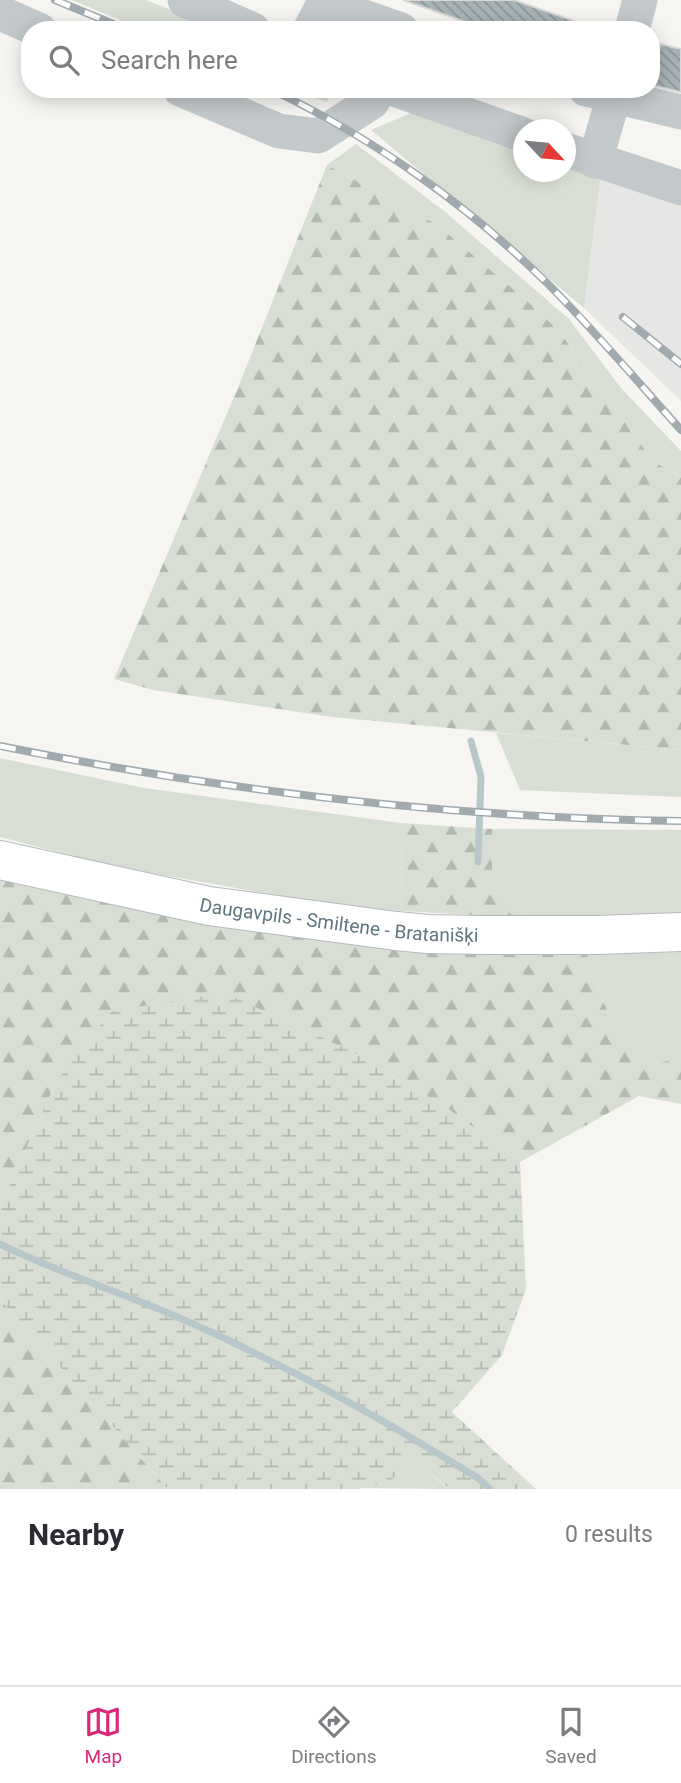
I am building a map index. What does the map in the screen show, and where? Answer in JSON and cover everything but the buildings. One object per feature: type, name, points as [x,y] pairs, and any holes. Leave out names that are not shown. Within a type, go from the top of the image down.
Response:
[{"type":"main road","name":"Daugavpils - Smiltene - Bratanišķi","points":[[0,860],[209,906],[428,934],[598,935],[681,932]]},
{"type":"street","points":[[185,0],[233,21]]},
{"type":"street","points":[[634,21],[640,0]]},
{"type":"street","points":[[315,21],[324,3],[375,21]]},
{"type":"street","points":[[0,13],[21,22]]},
{"type":"street","points":[[201,98],[279,131],[318,136],[372,102],[374,98]]},
{"type":"street","points":[[419,98],[513,131]]},
{"type":"street","points":[[604,98],[580,156],[681,188]]},
{"type":"street","points":[[627,98],[681,113]]},
{"type":"shaded area","points":[[601,174],[681,199],[681,401],[584,308]]},
{"type":"green space","points":[[72,0],[146,0],[199,21],[122,21]]},
{"type":"green space","points":[[411,113],[513,146],[513,182],[576,182],[576,166],[601,174],[584,308],[371,130]]},
{"type":"green space","points":[[356,144],[444,211],[569,319],[621,388],[681,451],[681,478],[653,461],[559,331],[533,306],[436,224],[327,165]]},
{"type":"green space","points":[[327,165],[436,224],[533,306],[559,331],[653,461],[681,478],[681,750],[332,717],[153,690],[114,679],[237,390]]},
{"type":"green space","points":[[496,733],[681,750],[681,797],[520,790]]},
{"type":"green space","points":[[0,758],[144,788],[401,823],[402,911],[349,908],[112,866],[0,837]]},
{"type":"green space","points":[[401,823],[492,829],[492,875],[530,918],[402,911]]},
{"type":"green space","points":[[492,829],[681,830],[681,917],[530,918],[492,875]]},
{"type":"green space","points":[[0,873],[587,954],[610,1017],[628,1043],[655,1064],[681,1057],[681,1104],[639,1096],[520,1162],[447,1108],[349,1050],[56,1082],[0,1207]]},
{"type":"green space","points":[[681,952],[681,1057],[655,1064],[640,1054],[618,1031],[610,1017],[587,954]]},
{"type":"green space","points":[[225,993],[349,1050],[447,1108],[520,1162],[526,1289],[502,1355],[452,1412],[536,1489],[449,1489],[412,1457],[389,1483],[358,1489],[168,1489],[0,1299],[0,1207],[56,1082],[112,1011]]},
{"type":"green space","points":[[0,1299],[168,1489],[0,1489]]},
{"type":"green space","points":[[412,1457],[448,1489],[361,1488],[389,1483]]},
{"type":"waterway","points":[[471,741],[481,777],[478,862]]},
{"type":"waterway","points":[[0,1244],[168,1313],[287,1369],[403,1433],[478,1478],[490,1489]]},
{"type":"railway","points":[[55,0],[106,21]]},
{"type":"railway","points":[[288,98],[382,151],[452,200],[485,227],[565,301],[681,430]]},
{"type":"railway","points":[[623,317],[681,364]]},
{"type":"railway","points":[[0,746],[169,776],[339,799],[509,814],[681,821]]}]
